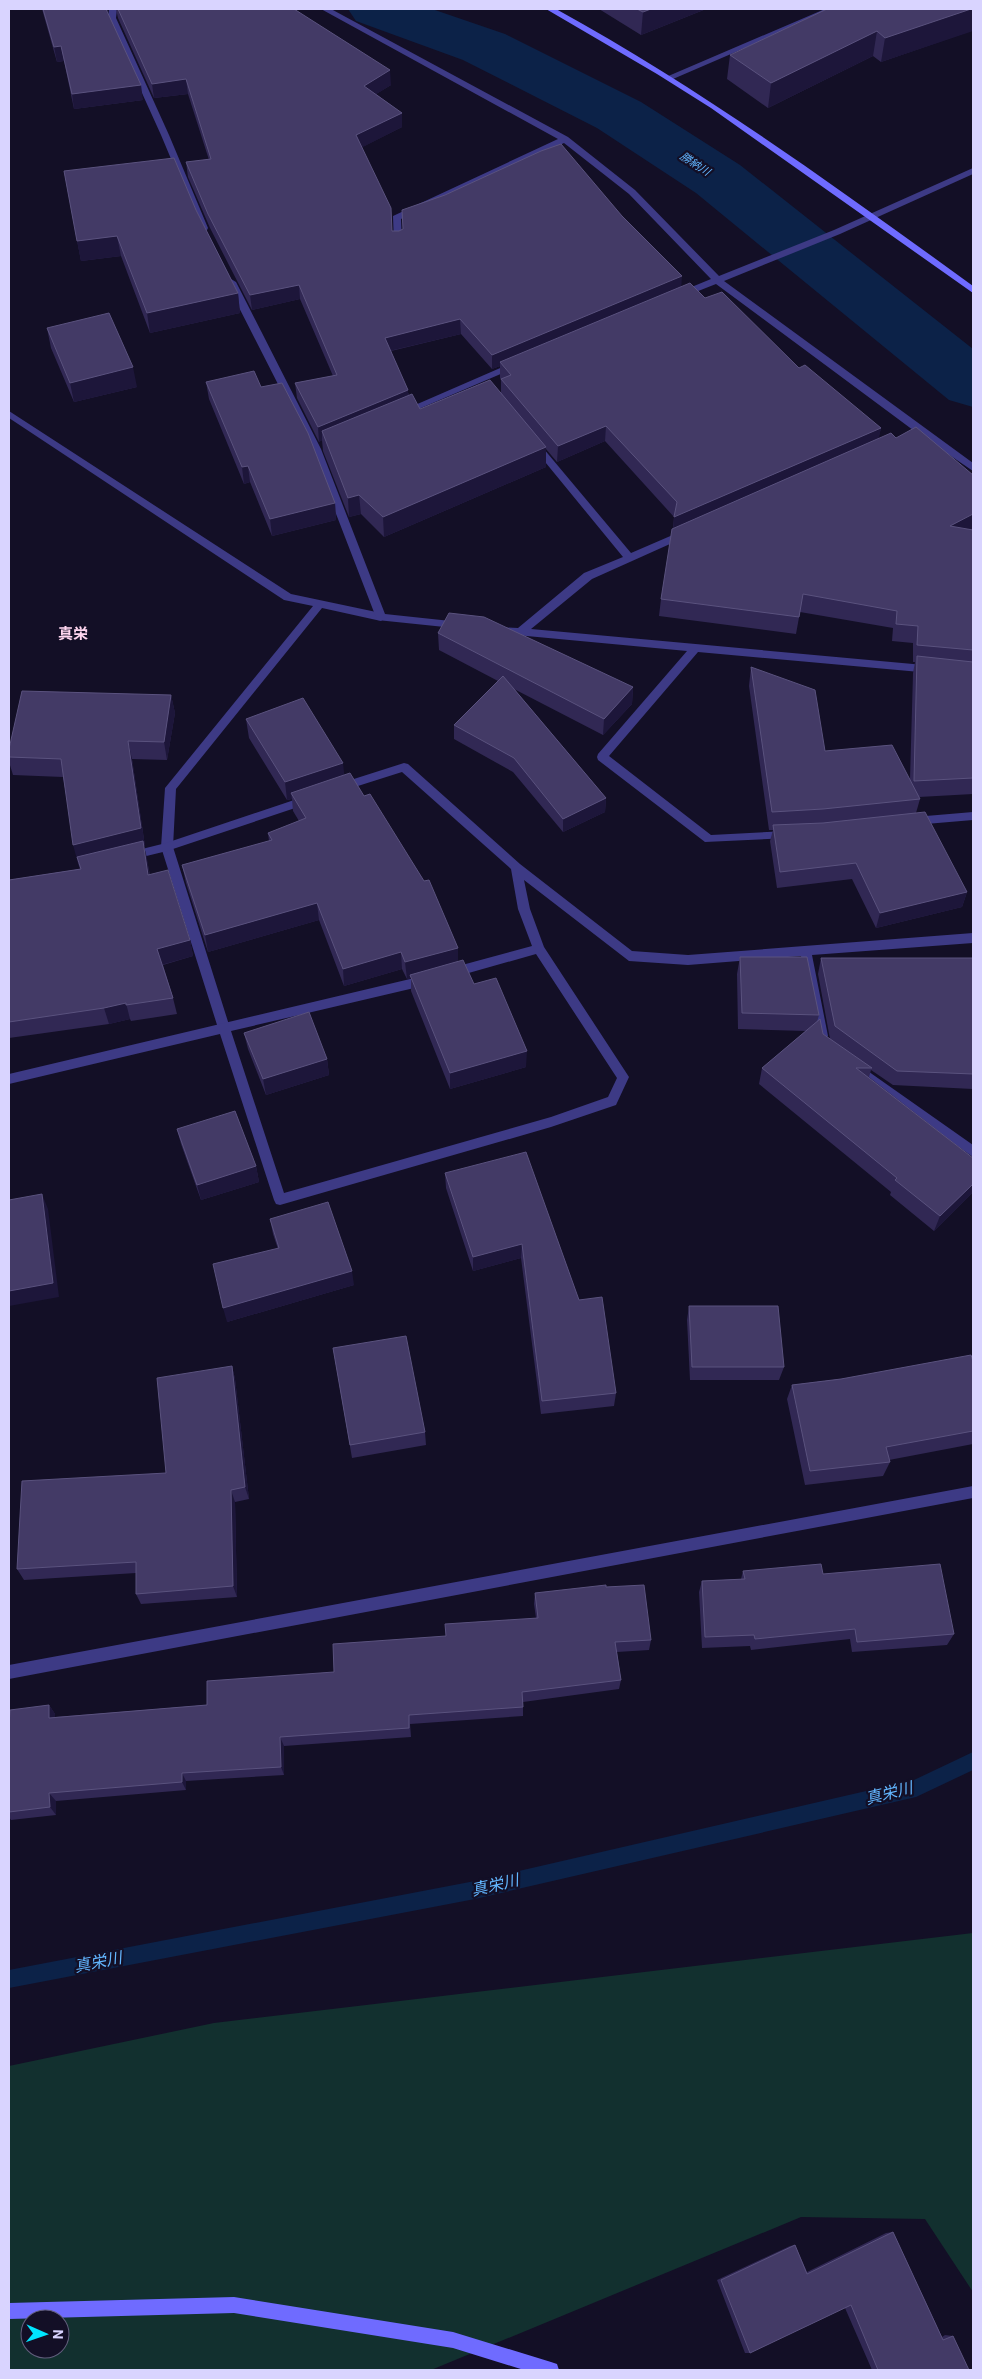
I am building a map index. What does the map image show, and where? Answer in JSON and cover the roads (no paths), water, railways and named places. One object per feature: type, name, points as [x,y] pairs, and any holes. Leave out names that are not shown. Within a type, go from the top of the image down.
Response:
[{"type":"street","points":[[113,9],[112,18],[208,238]]},
{"type":"street","points":[[325,9],[565,139],[632,192],[717,280],[915,433],[973,468]]},
{"type":"street","points":[[550,9],[609,40],[670,77],[872,216],[973,290]]},
{"type":"street","points":[[670,77],[831,9]]},
{"type":"street","points":[[397,242],[396,218],[565,139]]},
{"type":"street","points":[[672,299],[837,232],[973,171]]},
{"type":"street","points":[[226,273],[321,447],[381,617]]},
{"type":"street","points":[[398,414],[483,383],[526,360]]},
{"type":"street","points":[[9,414],[288,597],[381,617],[471,627]]},
{"type":"street","points":[[525,432],[630,558]]},
{"type":"street","points":[[520,632],[588,576],[693,530]]},
{"type":"street","points":[[320,604],[171,788],[168,847],[280,1200],[551,1122],[612,1101],[623,1077],[539,949],[524,910],[516,868]]},
{"type":"street","points":[[490,629],[944,670]]},
{"type":"street","points":[[695,648],[602,756],[709,839],[801,834]]},
{"type":"street","points":[[121,858],[168,847],[404,767],[516,868],[629,956],[688,960],[973,938]]},
{"type":"street","points":[[904,822],[973,816]]},
{"type":"street","points":[[9,1079],[385,992],[539,949]]},
{"type":"street","points":[[806,952],[824,1045]]},
{"type":"street","points":[[847,1061],[970,1145]]},
{"type":"street","points":[[9,1672],[973,1492]]},
{"type":"street","points":[[9,2310],[234,2305],[453,2340],[551,2370]]},
{"type":"waterway","name":"勝納川","points":[[377,9],[484,47],[619,115],[718,179],[973,384]]},
{"type":"waterway","name":"真栄川","points":[[9,1979],[475,1890],[916,1788],[973,1761]]},
{"type":"district","name":"真栄","points":[[73,634]]}]
